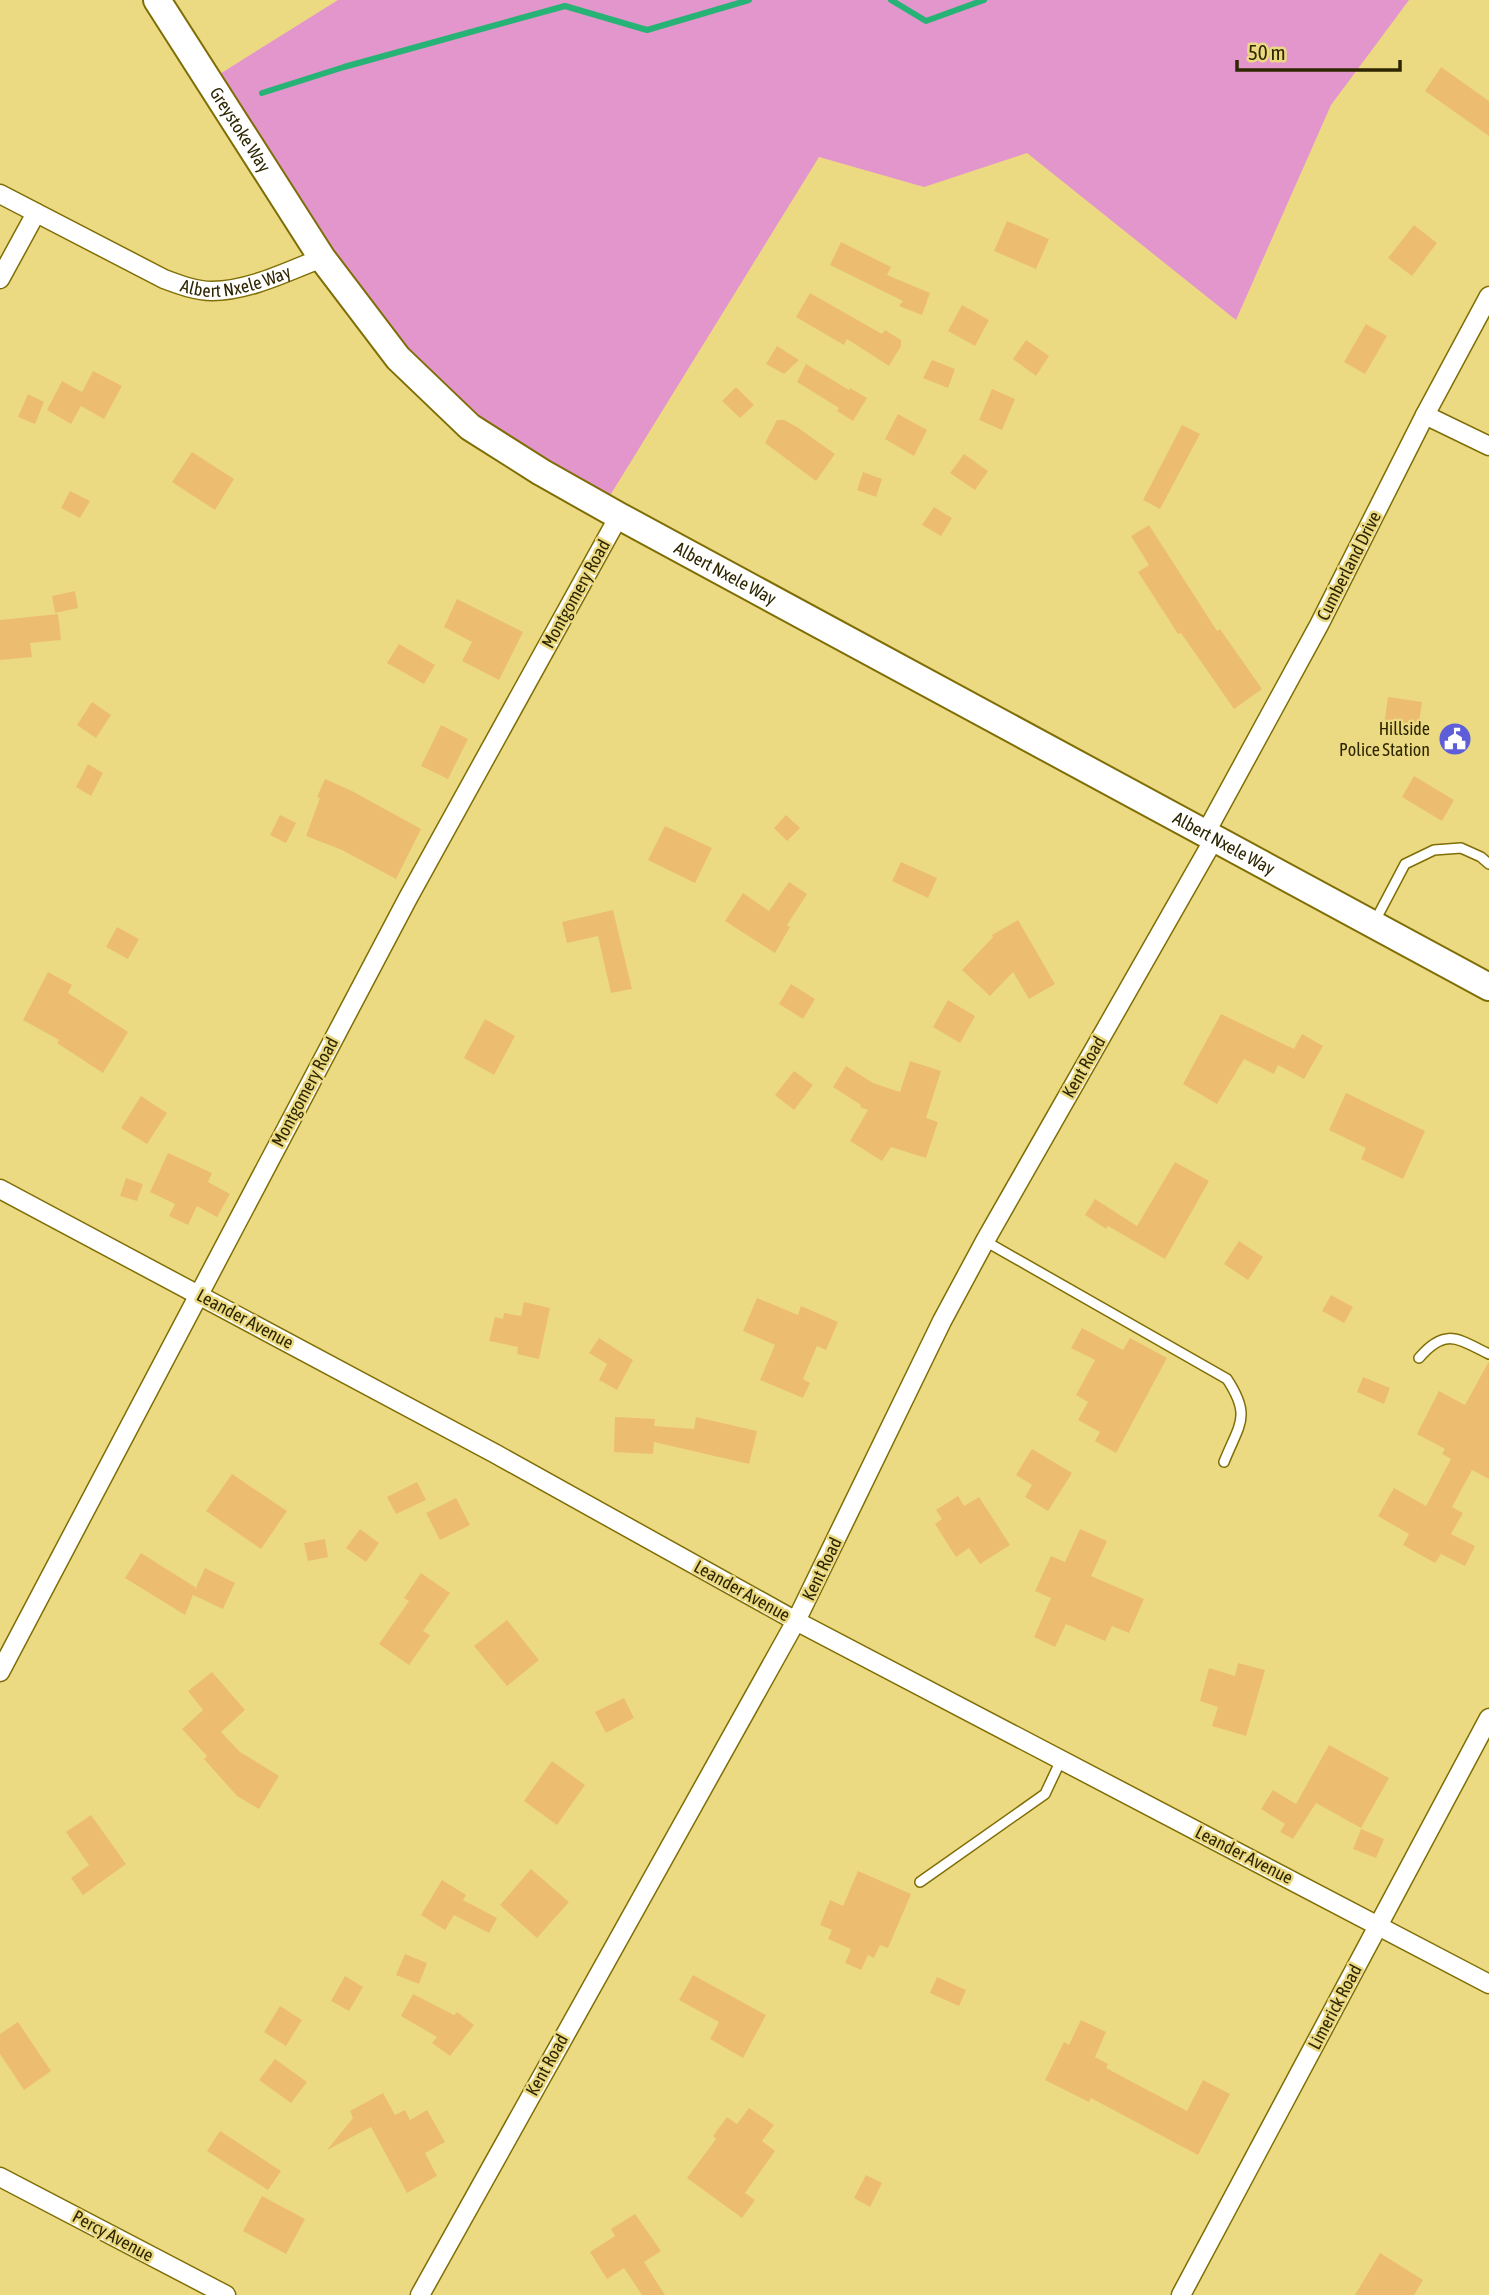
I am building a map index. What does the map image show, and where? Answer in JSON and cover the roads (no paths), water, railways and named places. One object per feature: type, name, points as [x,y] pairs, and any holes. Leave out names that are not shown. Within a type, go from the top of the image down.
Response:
[{"type":"main road","name":"Greystoke Way","points":[[157,0],[322,258]]},
{"type":"main road","name":"Albert Nxele Way","points":[[322,258],[398,358],[470,427],[541,472],[1210,837],[1488,983]]},
{"type":"street","name":"Albert Nxele Way","points":[[0,194],[164,279],[192,289],[231,289],[271,278],[322,258]]},
{"type":"street","points":[[0,279],[36,214]]},
{"type":"street","name":"Cumberland Drive","points":[[1210,837],[1424,415],[1489,296]]},
{"type":"street","points":[[1424,415],[1489,446]]},
{"type":"street","name":"Montgomery Road","points":[[0,1672],[408,898],[619,516]]},
{"type":"street","name":"Kent Road","points":[[420,2295],[796,1621],[942,1321],[1210,837]]},
{"type":"street","name":"Leander Avenue","points":[[0,1189],[518,1466],[796,1621],[1489,1984]]},
{"type":"street","name":"Limerick Road","points":[[1181,2295],[1489,1718]]},
{"type":"street","name":"Percy Avenue","points":[[0,2177],[226,2295]]},
{"type":"lane","points":[[1373,924],[1405,864],[1434,850],[1461,848],[1481,857],[1489,864]]},
{"type":"lane","points":[[985,1241],[1227,1379],[1238,1395],[1243,1413],[1224,1462]]},
{"type":"lane","points":[[1419,1358],[1431,1344],[1443,1339],[1458,1340],[1489,1354]]},
{"type":"lane","points":[[920,1882],[1045,1794],[1060,1760]]},
{"type":"waterway","points":[[262,93],[344,67],[565,6],[647,30],[749,0]]},
{"type":"waterway","points":[[891,0],[926,21],[984,0]]},
{"type":"place","name":"Hillside Police Station","points":[[1455,739]]}]
